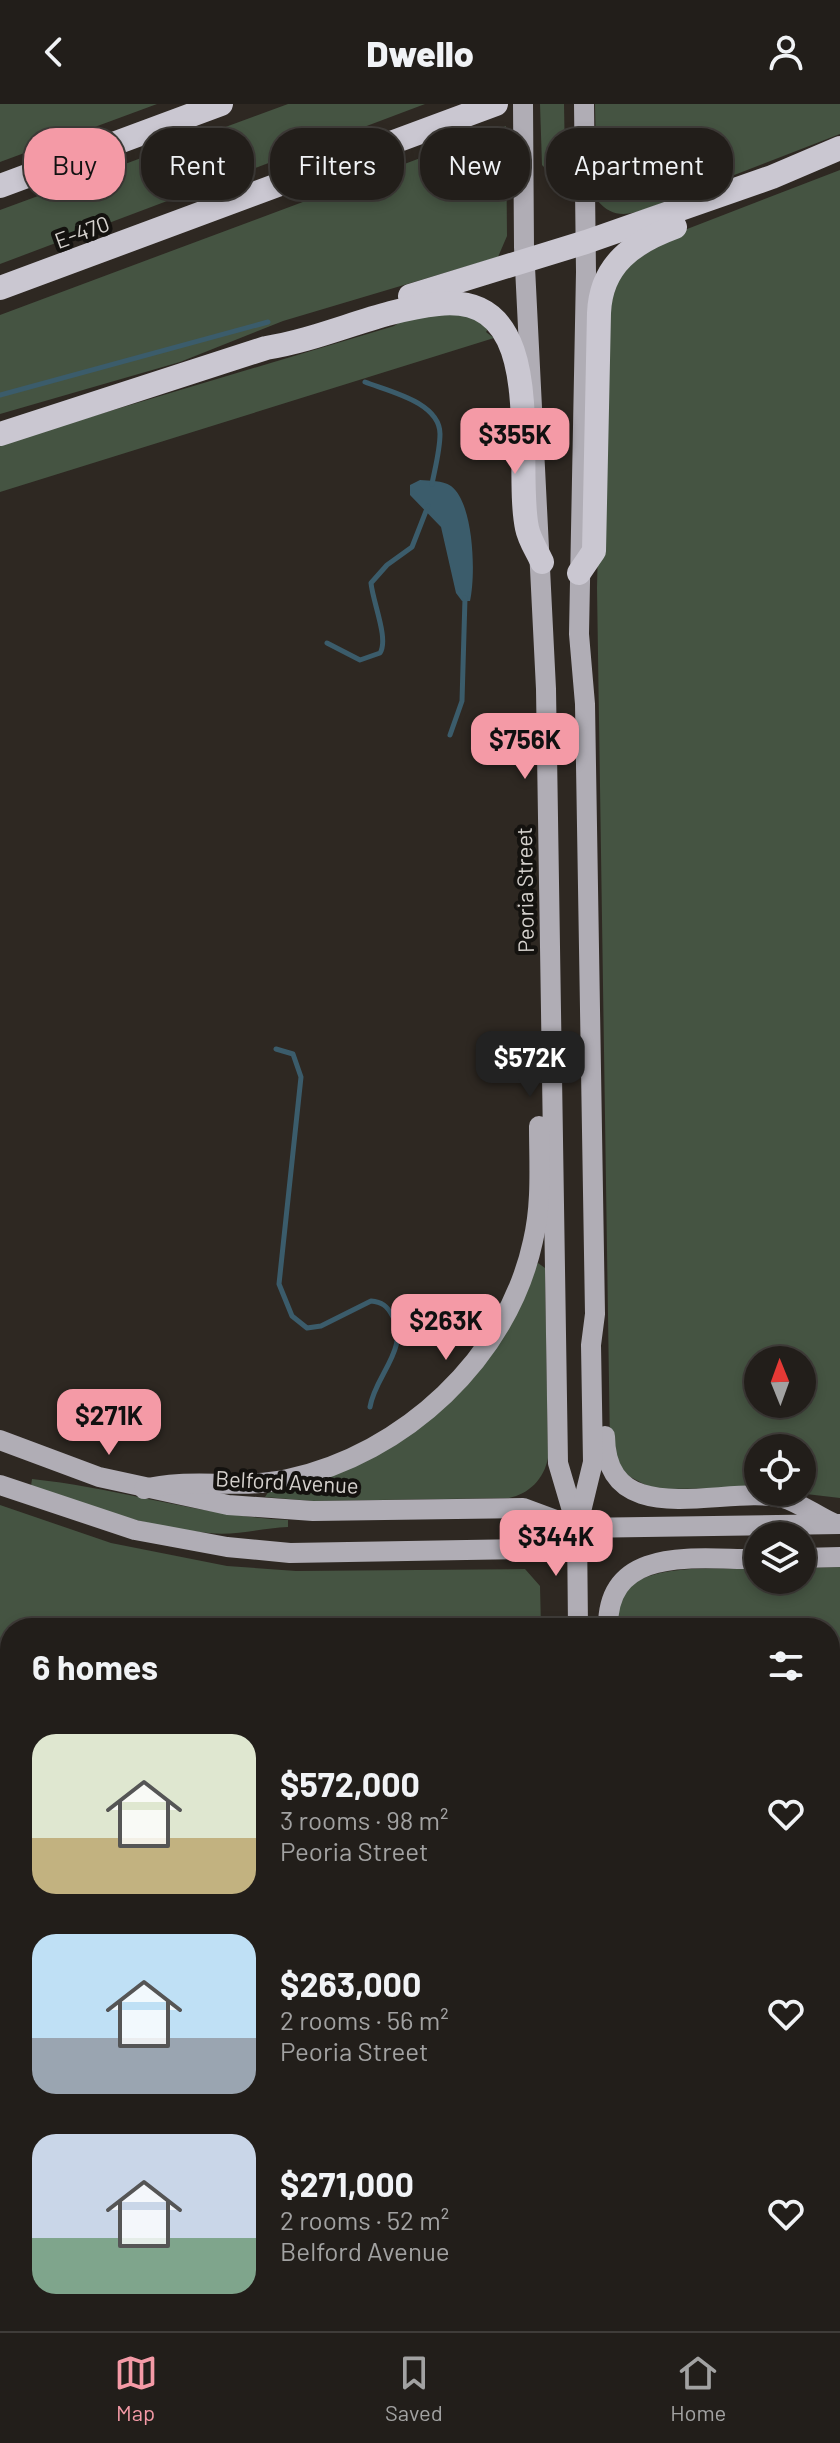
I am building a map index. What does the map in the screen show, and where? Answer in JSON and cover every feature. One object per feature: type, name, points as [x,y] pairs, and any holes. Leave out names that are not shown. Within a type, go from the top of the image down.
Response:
[{"type":"highway","points":[[0,186],[221,104]]},
{"type":"highway","name":"E-470","points":[[0,288],[496,104]]},
{"type":"highway","points":[[266,348],[296,330],[586,242],[772,177],[840,148]]},
{"type":"highway","points":[[579,573],[594,551],[599,305],[607,277],[621,256],[639,241],[721,209],[772,177]]},
{"type":"highway","points":[[0,434],[266,348],[302,342],[436,304],[465,305],[494,319],[508,336],[516,358],[527,529],[542,562]]},
{"type":"highway","points":[[0,423],[149,378],[177,375]]},
{"type":"main road","name":"Peoria Street","points":[[523,104],[525,261],[542,562],[558,1463],[577,1528]]},
{"type":"main road","name":"Peoria Street","points":[[578,1618],[577,1528],[593,1462],[591,1345],[595,1314],[589,898],[579,573],[586,242],[584,104]]},
{"type":"main road","points":[[144,1489],[170,1482],[211,1486],[259,1484],[315,1472],[389,1438],[461,1379],[507,1310],[531,1251],[539,1195],[539,1082],[552,1052]]},
{"type":"main road","points":[[595,1314],[605,1346],[606,1457],[624,1485],[641,1494],[663,1499],[783,1498],[838,1524]]},
{"type":"main road","name":"Belford Avenue","points":[[0,1440],[74,1469],[144,1489],[228,1505],[285,1510],[523,1508],[577,1528]]},
{"type":"main road","name":"Belford Avenue","points":[[0,1485],[135,1530],[276,1552],[521,1549],[577,1528],[838,1524]]},
{"type":"main road","points":[[816,1558],[840,1557]]},
{"type":"main road","points":[[609,1618],[613,1593],[625,1578],[642,1567],[665,1561],[744,1559]]},
{"type":"green space","points":[[0,104],[157,104],[92,128],[24,128],[24,153],[0,162]]},
{"type":"green space","points":[[288,104],[425,104],[361,128],[270,128],[270,162],[254,168],[254,128],[223,128]]},
{"type":"green space","points":[[540,104],[564,104],[564,128],[546,128],[546,169],[542,165]]},
{"type":"green space","points":[[595,104],[840,104],[840,134],[733,175],[733,128],[596,128]]},
{"type":"green space","points":[[141,158],[141,200],[170,200],[0,264],[0,210],[27,200],[125,200],[125,164]]},
{"type":"green space","points":[[420,158],[420,200],[507,200],[507,236],[498,257],[283,321],[180,362],[0,414],[0,315],[308,200],[404,200],[404,164]]},
{"type":"green space","points":[[840,170],[840,1498],[816,1495],[816,1434],[744,1434],[744,1488],[653,1489],[623,1473],[610,1448],[597,588],[603,319],[622,269],[682,231]]},
{"type":"green space","points":[[597,200],[669,200],[624,214],[603,207]]},
{"type":"green space","points":[[456,310],[490,327],[486,332],[494,338],[0,492],[0,444],[394,326],[409,316]]},
{"type":"green space","points":[[538,1263],[545,1268],[548,1458],[543,1473],[529,1489],[509,1498],[313,1501],[265,1497],[269,1491],[430,1419]]},
{"type":"green space","points":[[32,1479],[192,1508],[288,1520],[288,1527],[219,1534],[163,1526],[118,1515],[31,1486]]},
{"type":"green space","points":[[0,1505],[111,1543],[227,1566],[296,1571],[525,1569],[540,1586],[541,1618],[0,1618]]},
{"type":"green space","points":[[840,1567],[840,1618],[615,1618],[617,1603],[626,1589],[641,1579],[659,1573],[744,1569],[744,1594],[816,1594],[816,1568]]},
{"type":"water","points":[[420,480],[451,486],[465,507],[473,558],[470,601],[462,601],[456,593],[441,527],[410,495],[410,485]]},
{"type":"waterway","points":[[0,395],[268,322]]},
{"type":"waterway","points":[[365,382],[411,399],[432,414],[438,423],[440,440],[432,484]]},
{"type":"waterway","points":[[327,643],[360,660],[380,653],[382,630],[371,583],[387,565],[412,547],[428,506]]},
{"type":"waterway","points":[[450,735],[462,701],[465,598]]},
{"type":"waterway","points":[[276,1049],[293,1054],[301,1077],[279,1284],[292,1316],[307,1328],[321,1326],[371,1301],[381,1303],[388,1309],[397,1327],[395,1350],[370,1407]]}]
